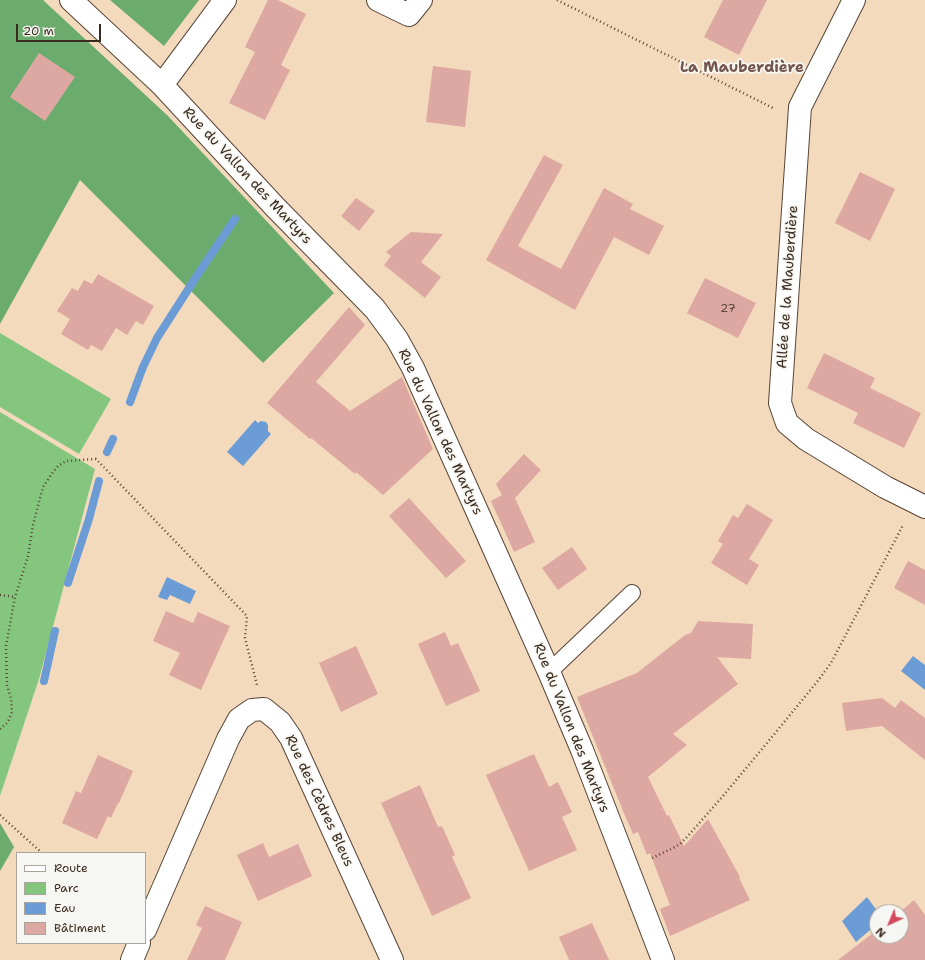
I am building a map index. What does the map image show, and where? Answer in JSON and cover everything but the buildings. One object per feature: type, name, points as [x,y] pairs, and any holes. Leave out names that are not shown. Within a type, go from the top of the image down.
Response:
[{"type":"street","name":"Rue du Vallon des Martyrs","points":[[71,0],[162,85],[275,207],[375,309],[397,339],[413,368],[549,672],[582,750],[663,960]]},
{"type":"street","points":[[162,85],[225,0]]},
{"type":"street","points":[[378,0],[408,15],[421,0]]},
{"type":"street","name":"Allée de la Mauberdière","points":[[854,0],[800,107],[780,403],[787,423],[806,439],[885,487],[920,505]]},
{"type":"street","points":[[146,928],[228,739],[239,719],[252,710],[264,709]]},
{"type":"street","name":"Rue des Cèdres Bleus","points":[[264,709],[280,722],[291,738],[392,960]]},
{"type":"street","points":[[132,960],[139,944]]},
{"type":"lane","points":[[549,672],[632,594]]},
{"type":"path","points":[[557,0],[800,121]]},
{"type":"path","points":[[0,729],[8,722],[12,712],[11,699],[7,685],[6,646],[15,597],[28,556],[33,525],[43,487],[52,472],[66,461],[96,459],[247,616],[244,638],[264,709]]},
{"type":"path","points":[[627,868],[680,844],[733,784],[812,687],[831,663],[920,505]]},
{"type":"path","points":[[0,595],[15,597]]},
{"type":"path","points":[[0,816],[41,852]]},
{"type":"green space","points":[[0,0],[43,0],[168,116],[334,293],[263,363],[80,180],[0,324]]},
{"type":"green space","points":[[110,0],[199,0],[164,46]]},
{"type":"green space","points":[[0,333],[111,399],[79,454],[0,407]]},
{"type":"green space","points":[[0,412],[95,469],[39,679],[0,796]]},
{"type":"green space","points":[[0,823],[14,847],[0,871]]},
{"type":"water","points":[[255,420],[258,423],[261,421],[266,422],[268,425],[268,431],[271,434],[243,466],[227,452]]},
{"type":"water","points":[[167,577],[196,591],[190,604],[170,595],[167,600],[158,597]]},
{"type":"water","points":[[913,656],[925,665],[925,690],[901,671]]},
{"type":"water","points":[[867,897],[872,904],[869,904],[869,931],[856,942],[842,921]]},
{"type":"waterway","points":[[130,402],[143,367],[157,338],[235,219]]},
{"type":"waterway","points":[[107,452],[113,439]]},
{"type":"waterway","points":[[68,583],[89,519],[99,481]]},
{"type":"waterway","points":[[44,681],[55,631]]},
{"type":"district","name":"La Mauberdière","points":[[742,68]]}]
